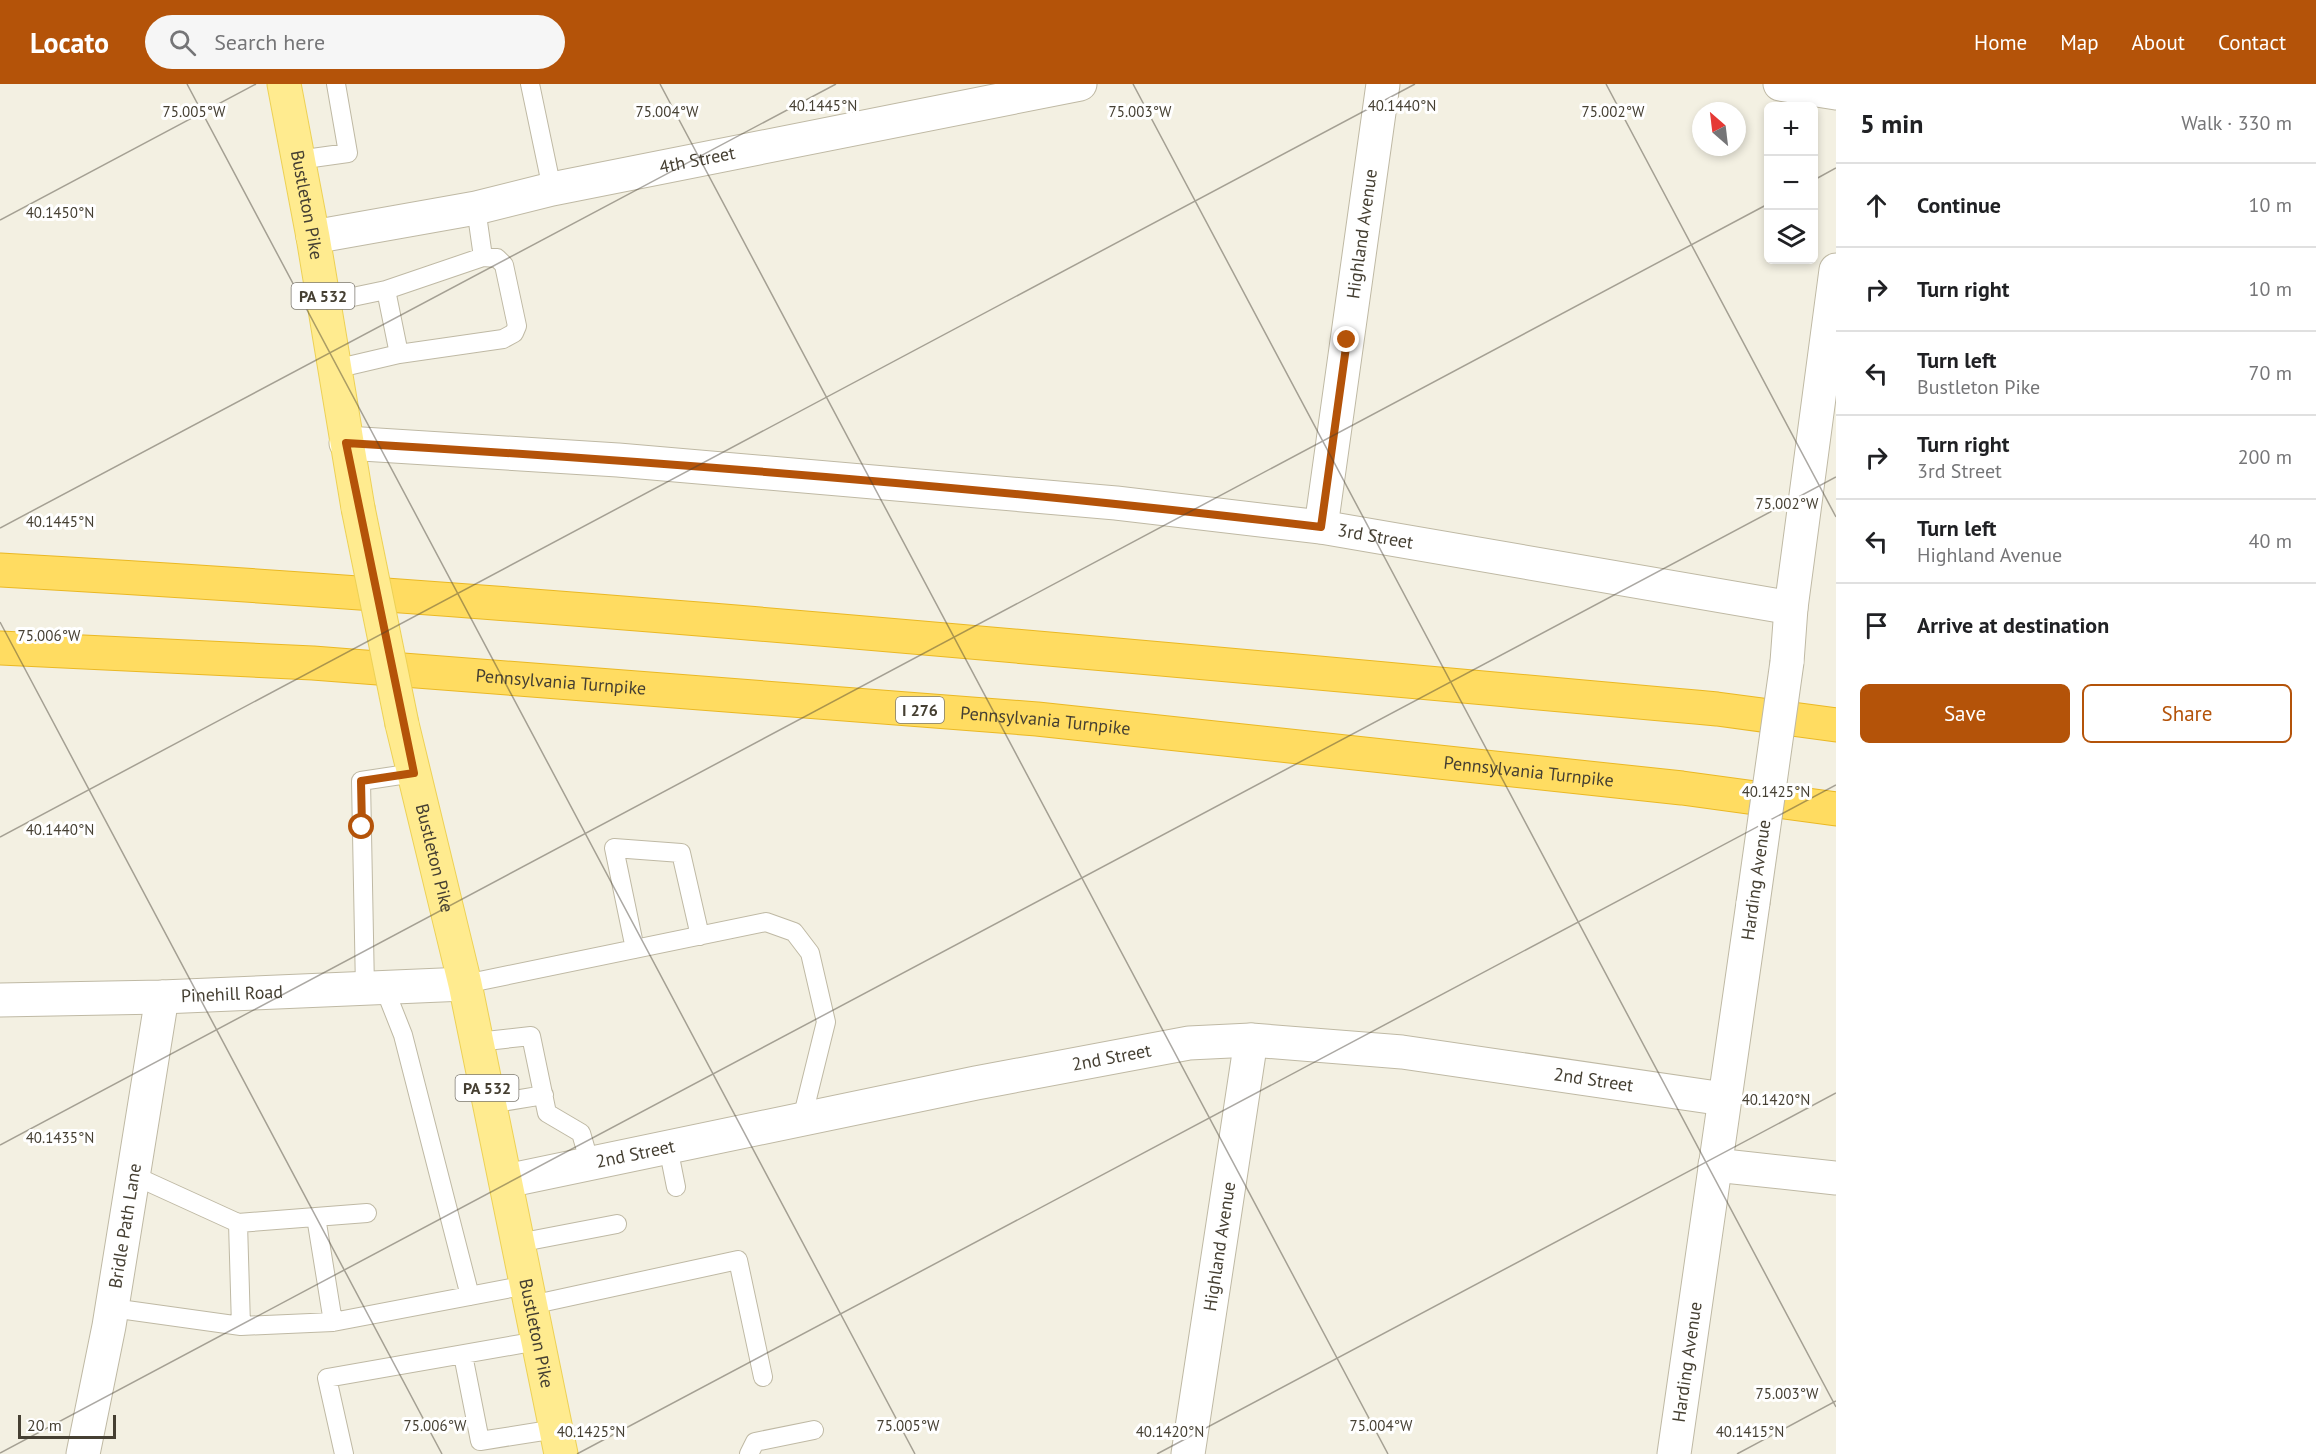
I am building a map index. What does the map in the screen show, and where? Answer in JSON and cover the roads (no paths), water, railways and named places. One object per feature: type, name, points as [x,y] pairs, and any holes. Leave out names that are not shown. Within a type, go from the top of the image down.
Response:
[{"type":"highway","points":[[0,570],[297,586],[929,638],[1717,709],[1836,725]]},
{"type":"highway","name":"Pennsylvania Turnpike","points":[[0,648],[313,663],[1037,718],[1682,788],[1836,809]]},
{"type":"main road","name":"Bustleton Pike","points":[[284,84],[313,237],[358,508],[402,724],[465,984],[559,1442]]},
{"type":"street","name":"4th Street","points":[[313,237],[476,208],[552,189],[1080,84]]},
{"type":"street","name":"Highland Avenue","points":[[1321,527],[1383,84]]},
{"type":"street","points":[[1780,84],[1836,93]]},
{"type":"street","name":"Harding Avenue","points":[[1674,1454],[1787,662],[1791,609],[1828,394],[1836,270]]},
{"type":"street","name":"3rd Street","points":[[346,443],[618,460],[1116,503],[1321,527],[1791,609]]},
{"type":"street","name":"Pinehill Road","points":[[0,1000],[162,997],[465,984]]},
{"type":"street","name":"Bridle Path Lane","points":[[83,1454],[135,1176],[162,997]]},
{"type":"street","name":"Highland Avenue","points":[[1188,1454],[1251,1040]]},
{"type":"street","name":"2nd Street","points":[[506,1181],[976,1083],[1189,1043],[1251,1040],[1402,1052],[1724,1099]]},
{"type":"street","points":[[1715,1165],[1836,1178]]},
{"type":"lane","points":[[298,160],[348,153],[336,84]]},
{"type":"lane","points":[[530,84],[552,189]]},
{"type":"lane","points":[[476,208],[483,257]]},
{"type":"lane","points":[[324,303],[386,290],[483,257],[497,258],[504,265],[517,326],[513,333],[503,339],[399,354],[335,369]]},
{"type":"lane","points":[[386,290],[399,354]]},
{"type":"lane","points":[[414,773],[361,781],[375,988],[403,1035],[470,1296]]},
{"type":"lane","points":[[635,949],[614,848],[681,853],[700,936]]},
{"type":"lane","points":[[465,984],[766,922],[794,932],[810,953],[826,1022],[802,1119]]},
{"type":"lane","points":[[477,1042],[531,1036],[547,1113],[581,1133],[590,1164]]},
{"type":"lane","points":[[490,1104],[543,1095]]},
{"type":"lane","points":[[668,1147],[676,1187]]},
{"type":"lane","points":[[135,1176],[238,1223],[367,1213]]},
{"type":"lane","points":[[316,1216],[333,1322]]},
{"type":"lane","points":[[238,1223],[241,1326]]},
{"type":"lane","points":[[518,1243],[617,1224]]},
{"type":"lane","points":[[112,1308],[241,1326],[333,1322],[470,1296],[529,1295],[738,1260],[763,1377]]},
{"type":"lane","points":[[344,1454],[327,1378],[538,1341]]},
{"type":"lane","points":[[463,1354],[480,1441],[559,1442]]},
{"type":"lane","points":[[749,1454],[756,1442],[814,1430]]}]
